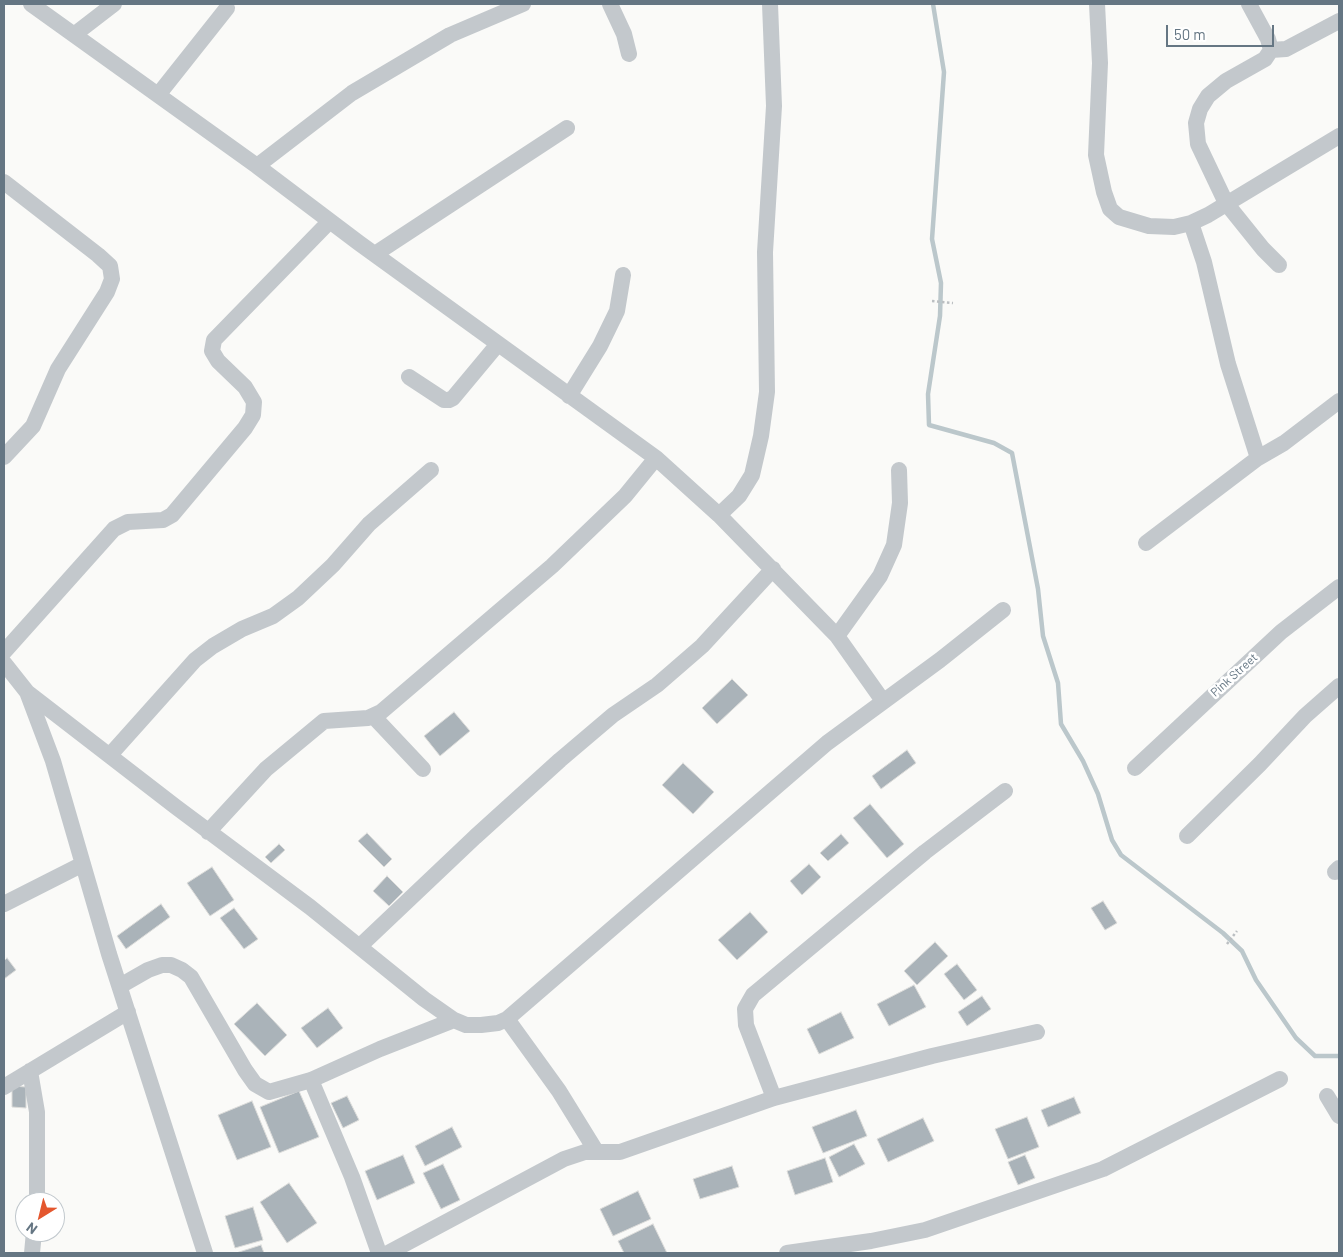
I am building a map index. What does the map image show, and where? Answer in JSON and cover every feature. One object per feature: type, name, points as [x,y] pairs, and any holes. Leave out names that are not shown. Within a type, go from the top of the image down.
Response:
[{"type":"street","points":[[31,4],[257,166],[656,458],[719,515],[837,636],[883,701]]},
{"type":"street","points":[[75,34],[114,4]]},
{"type":"street","points":[[257,166],[352,93],[450,35],[523,4]]},
{"type":"street","points":[[610,4],[624,34],[628,54]]},
{"type":"street","points":[[719,515],[739,496],[752,475],[761,436],[767,392],[765,252],[774,106],[770,4]]},
{"type":"street","points":[[1097,4],[1100,63],[1096,155],[1104,192],[1110,209],[1119,217],[1150,226],[1174,227],[1191,223],[1208,215],[1339,136]]},
{"type":"street","points":[[1249,4],[1268,39],[1271,50],[1265,59],[1220,86],[1208,96],[1200,109],[1196,123],[1198,144],[1226,203],[1279,265]]},
{"type":"street","points":[[158,95],[227,8]]},
{"type":"street","points":[[1271,50],[1286,49],[1339,21]]},
{"type":"street","points":[[375,254],[567,128]]},
{"type":"street","points":[[4,182],[98,255],[110,266],[112,279],[107,292],[58,369],[33,426],[4,457]]},
{"type":"street","points":[[4,652],[114,529],[128,522],[163,520],[172,515],[245,428],[253,415],[254,402],[245,387],[218,361],[212,351],[214,340],[330,221]]},
{"type":"street","points":[[1191,223],[1204,262],[1228,364],[1258,458]]},
{"type":"street","points":[[569,396],[600,346],[617,311],[623,275]]},
{"type":"street","points":[[409,377],[444,400],[448,400],[453,398],[498,344]]},
{"type":"street","points":[[1146,543],[1258,458],[1284,443],[1339,401]]},
{"type":"street","points":[[208,832],[266,769],[324,721],[374,717],[559,560],[625,496],[656,458]]},
{"type":"street","points":[[110,755],[195,660],[220,642],[273,616],[298,598],[333,565],[369,524],[431,470]]},
{"type":"street","points":[[837,636],[880,576],[894,545],[900,503],[899,470]]},
{"type":"street","points":[[360,946],[475,837],[560,760],[613,715],[657,685],[702,646],[773,569]]},
{"type":"street","name":"Pink Street","points":[[1135,768],[1281,632],[1339,588]]},
{"type":"street","points":[[4,663],[28,692],[208,832],[360,946],[424,999],[454,1020],[466,1025],[481,1026],[507,1019],[827,743],[940,660],[1003,610]]},
{"type":"street","points":[[1187,836],[1260,764],[1305,716],[1339,686]]},
{"type":"street","points":[[28,692],[53,760],[128,1012],[205,1253]]},
{"type":"street","points":[[374,717],[423,769]]},
{"type":"street","points":[[774,1098],[746,1025],[745,1009],[753,995],[925,852],[1004,791]]},
{"type":"street","points":[[4,904],[83,864]]},
{"type":"street","points":[[120,986],[148,970],[162,966],[171,964],[182,970],[191,977],[245,1070],[255,1084],[269,1092],[311,1080],[380,1049],[454,1020]]},
{"type":"street","points":[[4,1087],[128,1012]]},
{"type":"street","points":[[507,1019],[559,1091],[596,1151]]},
{"type":"street","points":[[388,1253],[564,1159],[585,1152],[608,1153],[632,1148],[774,1098],[932,1056],[1037,1032]]},
{"type":"street","points":[[30,1071],[38,1112],[37,1192]]},
{"type":"street","points":[[787,1253],[870,1241],[924,1230],[1103,1169],[1280,1079]]},
{"type":"street","points":[[311,1080],[352,1177],[379,1253]]},
{"type":"street","points":[[1327,1096],[1339,1116]]},
{"type":"path","points":[[932,300],[953,303]]},
{"type":"path","points":[[1227,944],[1237,931]]},
{"type":"building","points":[[732,679],[748,695],[717,724],[702,708]]},
{"type":"building","points":[[454,712],[470,731],[440,756],[424,736]]},
{"type":"building","points":[[907,750],[916,763],[881,789],[872,776]]},
{"type":"building","points":[[683,763],[714,792],[693,814],[662,785]]},
{"type":"building","points":[[870,804],[904,844],[887,858],[853,818]]},
{"type":"building","points":[[367,833],[392,859],[384,867],[358,841]]},
{"type":"building","points":[[841,834],[849,843],[828,861],[820,853]]},
{"type":"building","points":[[279,844],[285,850],[271,863],[265,857]]},
{"type":"building","points":[[809,864],[821,877],[802,895],[790,881]]},
{"type":"building","points":[[212,867],[234,900],[210,916],[187,883]]},
{"type":"building","points":[[387,876],[403,892],[389,906],[373,891]]},
{"type":"building","points":[[1103,901],[1117,923],[1105,930],[1091,908]]},
{"type":"building","points":[[161,904],[170,917],[126,949],[117,936]]},
{"type":"building","points":[[234,908],[258,939],[244,949],[220,918]]},
{"type":"building","points":[[750,912],[768,932],[737,960],[718,940]]},
{"type":"building","points":[[935,942],[948,956],[917,985],[904,971]]},
{"type":"building","points":[[7,958],[16,970],[4,979],[4,961]]},
{"type":"building","points":[[957,964],[977,990],[964,1000],[944,974]]},
{"type":"building","points":[[914,985],[926,1007],[889,1026],[877,1004]]},
{"type":"building","points":[[982,996],[991,1009],[967,1026],[958,1012]]},
{"type":"building","points":[[257,1003],[287,1035],[265,1056],[234,1024]]},
{"type":"building","points":[[328,1008],[343,1028],[317,1048],[301,1028]]},
{"type":"building","points":[[841,1012],[854,1038],[819,1054],[807,1029]]},
{"type":"building","points":[[12,1086],[26,1087],[26,1108],[12,1107]]},
{"type":"building","points":[[299,1091],[319,1137],[279,1153],[260,1107]]},
{"type":"building","points":[[347,1096],[359,1120],[343,1128],[331,1103]]},
{"type":"building","points":[[1074,1097],[1081,1113],[1048,1127],[1041,1110]]},
{"type":"building","points":[[252,1101],[271,1147],[237,1160],[218,1115]]},
{"type":"building","points":[[856,1110],[867,1136],[823,1153],[812,1127]]},
{"type":"building","points":[[1027,1117],[1039,1147],[1008,1159],[995,1129]]},
{"type":"building","points":[[923,1118],[934,1141],[888,1162],[877,1139]]},
{"type":"building","points":[[452,1127],[462,1147],[425,1166],[415,1146]]},
{"type":"building","points":[[854,1144],[865,1164],[839,1177],[829,1157]]},
{"type":"building","points":[[403,1155],[415,1183],[377,1200],[365,1171]]},
{"type":"building","points":[[1025,1155],[1035,1178],[1018,1185],[1008,1162]]},
{"type":"building","points":[[825,1158],[833,1182],[795,1195],[787,1171]]},
{"type":"building","points":[[443,1164],[460,1200],[441,1209],[423,1173]]},
{"type":"building","points":[[732,1166],[739,1187],[700,1199],[693,1179]]},
{"type":"building","points":[[289,1183],[317,1223],[287,1243],[260,1202]]},
{"type":"building","points":[[638,1191],[651,1219],[613,1236],[600,1209]]},
{"type":"building","points":[[253,1207],[263,1240],[235,1248],[225,1216]]},
{"type":"building","points":[[653,1224],[667,1253],[624,1253],[618,1241]]},
{"type":"building","points":[[261,1245],[264,1253],[236,1253]]},
{"type":"waterway","points":[[933,4],[944,72],[932,239],[941,283],[940,316],[928,394],[929,425],[994,443],[1012,453],[1038,589],[1043,636],[1058,683],[1061,724],[1083,761],[1098,794],[1112,840],[1121,855],[1223,933],[1242,951],[1256,980],[1296,1038],[1315,1056],[1339,1056]]}]
